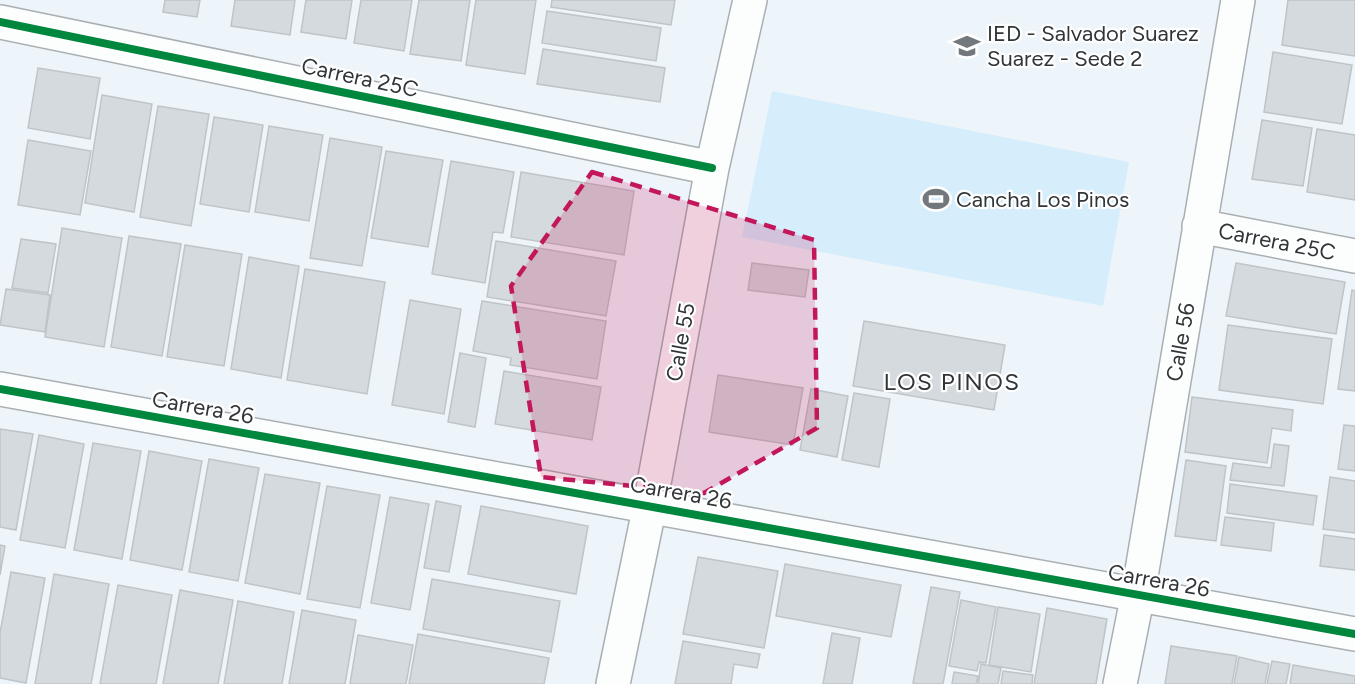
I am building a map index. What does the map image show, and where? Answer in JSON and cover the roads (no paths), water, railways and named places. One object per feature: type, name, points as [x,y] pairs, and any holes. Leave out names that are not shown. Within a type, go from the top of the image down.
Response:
[{"type":"street","name":"Calle 55","points":[[613,684],[650,505],[712,168],[750,0]]},
{"type":"street","name":"Calle 56","points":[[1120,684],[1138,594],[1238,0]]},
{"type":"street","name":"Carrera 25C","points":[[0,22],[712,168]]},
{"type":"street","name":"Carrera 25C","points":[[1199,226],[1355,256]]},
{"type":"street","name":"Carrera 26","points":[[0,388],[1355,634]]},
{"type":"place","name":"IED - Salvador Suarez Suarez - Sede 2","points":[[967,46]]},
{"type":"place","name":"Cancha Los Pinos","points":[[936,199]]},
{"type":"district","name":"LOS PINOS","points":[[952,382]]}]
